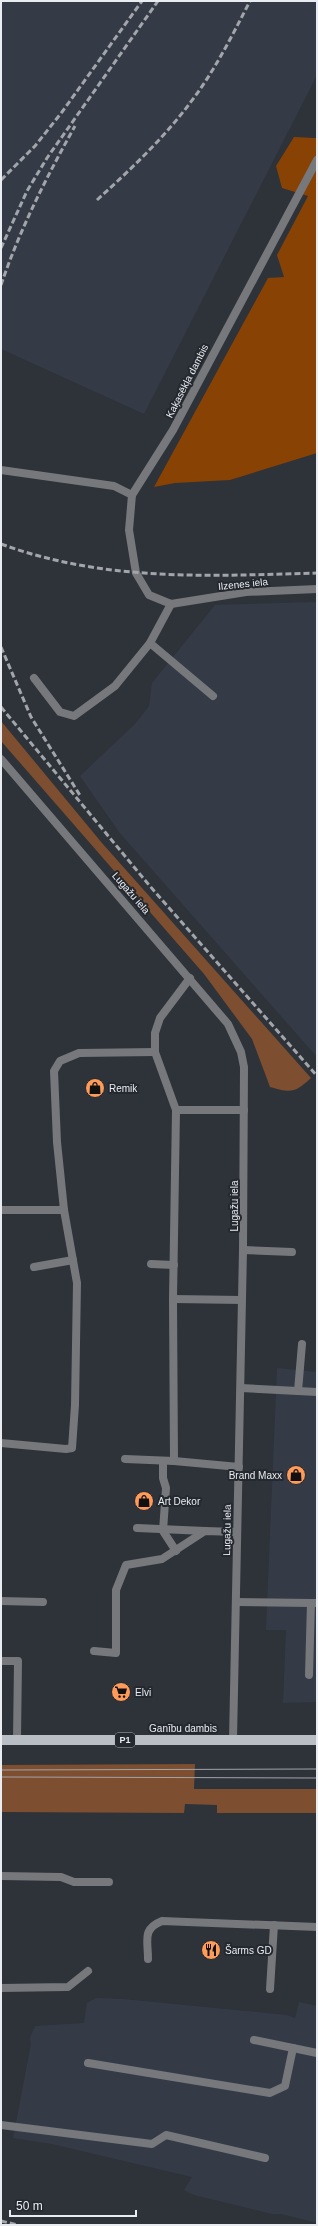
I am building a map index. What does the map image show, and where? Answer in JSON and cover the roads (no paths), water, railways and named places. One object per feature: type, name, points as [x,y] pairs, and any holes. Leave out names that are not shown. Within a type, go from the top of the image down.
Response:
[{"type":"main road","name":"Ganību dambis","points":[[1,1740],[317,1740]]},
{"type":"street","name":"Kaķasēkļa dambis","points":[[171,604],[149,595],[136,573],[129,530],[132,495],[173,430],[317,160]]},
{"type":"street","points":[[1,470],[114,486],[132,495]]},
{"type":"street","name":"Ilzenes iela","points":[[171,604],[246,592],[317,590]]},
{"type":"street","points":[[34,678],[60,712],[74,716],[115,686],[150,643],[171,604]]},
{"type":"street","points":[[150,643],[213,696]]},
{"type":"street","name":"Lugažu iela","points":[[1,759],[228,1024],[241,1052],[244,1067],[243,1250],[233,1740]]},
{"type":"street","points":[[174,1461],[173,1299],[176,1110],[155,1052],[155,1033],[160,1018],[190,978]]},
{"type":"street","points":[[1,1443],[66,1450],[72,1448],[75,1405],[77,1283],[64,1210],[57,1142],[54,1071],[60,1061],[79,1053],[155,1052]]},
{"type":"street","points":[[176,1110],[244,1110]]},
{"type":"street","points":[[1,1210],[64,1210]]},
{"type":"street","points":[[243,1250],[292,1252]]},
{"type":"street","points":[[34,1267],[73,1260]]},
{"type":"street","points":[[151,1264],[174,1265]]},
{"type":"street","points":[[173,1299],[242,1300]]},
{"type":"street","points":[[298,1391],[302,1344]]},
{"type":"street","points":[[241,1388],[317,1392]]},
{"type":"street","points":[[125,1459],[174,1461],[239,1467]]},
{"type":"street","points":[[163,1461],[163,1478],[166,1488],[163,1531],[176,1551]]},
{"type":"street","points":[[137,1528],[163,1531],[237,1532]]},
{"type":"street","points":[[94,1651],[116,1652],[116,1590],[126,1564],[162,1559],[204,1531]]},
{"type":"street","points":[[1,1601],[43,1602]]},
{"type":"street","points":[[236,1602],[314,1603],[309,1675]]},
{"type":"street","points":[[1,1661],[18,1661],[17,1739]]},
{"type":"street","points":[[1,1876],[61,1877],[74,1882],[109,1882]]},
{"type":"street","points":[[148,1959],[147,1932],[153,1924],[162,1921],[317,1927]]},
{"type":"street","points":[[270,1989],[274,1925]]},
{"type":"street","points":[[1,1988],[68,1987],[88,1971]]},
{"type":"street","points":[[254,2040],[317,2053]]},
{"type":"street","points":[[88,2063],[270,2093],[285,2086],[293,2048]]},
{"type":"street","points":[[1,2125],[152,2144],[166,2135],[266,2158]]},
{"type":"tram line","points":[[1,1770],[317,1769]]},
{"type":"tram line","points":[[1,1777],[317,1778]]},
{"type":"railway","points":[[1,180],[35,146],[62,112],[142,1]]},
{"type":"railway","points":[[1,248],[27,191],[47,158],[158,1]]},
{"type":"railway","points":[[97,200],[134,166],[157,142],[190,103],[215,66],[250,1]]},
{"type":"railway","points":[[1,285],[16,244],[34,204],[75,126]]},
{"type":"railway","points":[[1,544],[40,556],[79,565],[118,571],[197,575],[317,573]]},
{"type":"railway","points":[[1,647],[31,717],[81,797]]},
{"type":"railway","points":[[1,707],[149,885],[317,1076]]},
{"type":"railway","points":[[1,2221],[18,2225]]},
{"type":"place","name":"Remik","points":[[95,1088]]},
{"type":"place","name":"Brand Maxx","points":[[296,1475]]},
{"type":"place","name":"Art Dekor","points":[[144,1501]]},
{"type":"place","name":"Elvi","points":[[121,1692]]},
{"type":"place","name":"Šarms GD","points":[[211,1950]]}]
